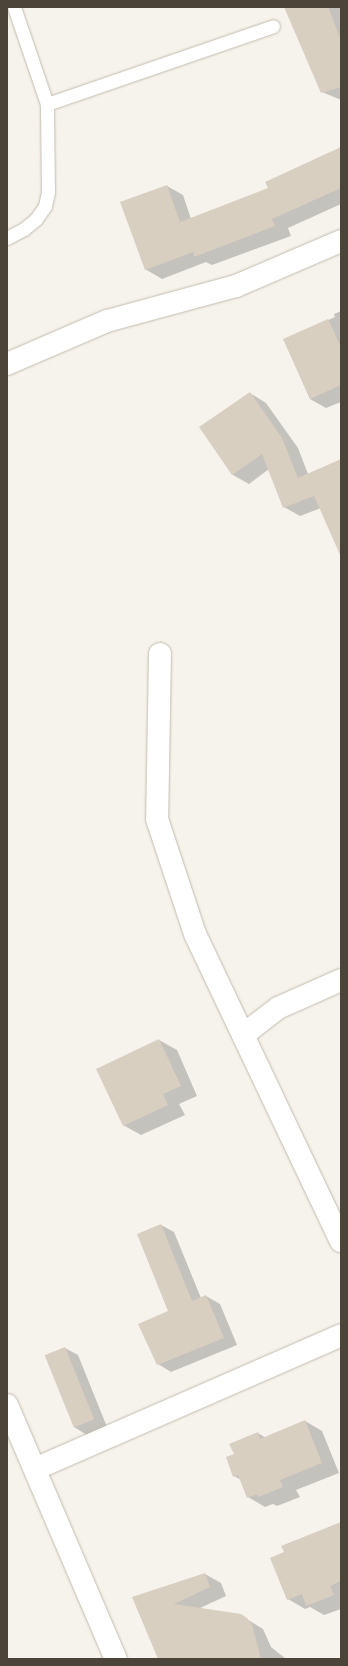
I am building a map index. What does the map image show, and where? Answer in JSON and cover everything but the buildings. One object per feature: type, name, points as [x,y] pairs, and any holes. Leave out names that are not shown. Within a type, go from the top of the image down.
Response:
[{"type":"street","points":[[7,364],[106,321],[236,286],[341,241]]},
{"type":"street","points":[[160,654],[157,819],[195,934],[341,1241]]},
{"type":"street","points":[[243,1035],[278,1008],[341,980]]},
{"type":"street","points":[[35,1469],[341,1335]]},
{"type":"street","points":[[7,1405],[116,1659]]},
{"type":"lane","points":[[7,238],[24,229],[45,206],[48,192],[48,104],[14,7]]},
{"type":"lane","points":[[48,104],[274,26]]}]
